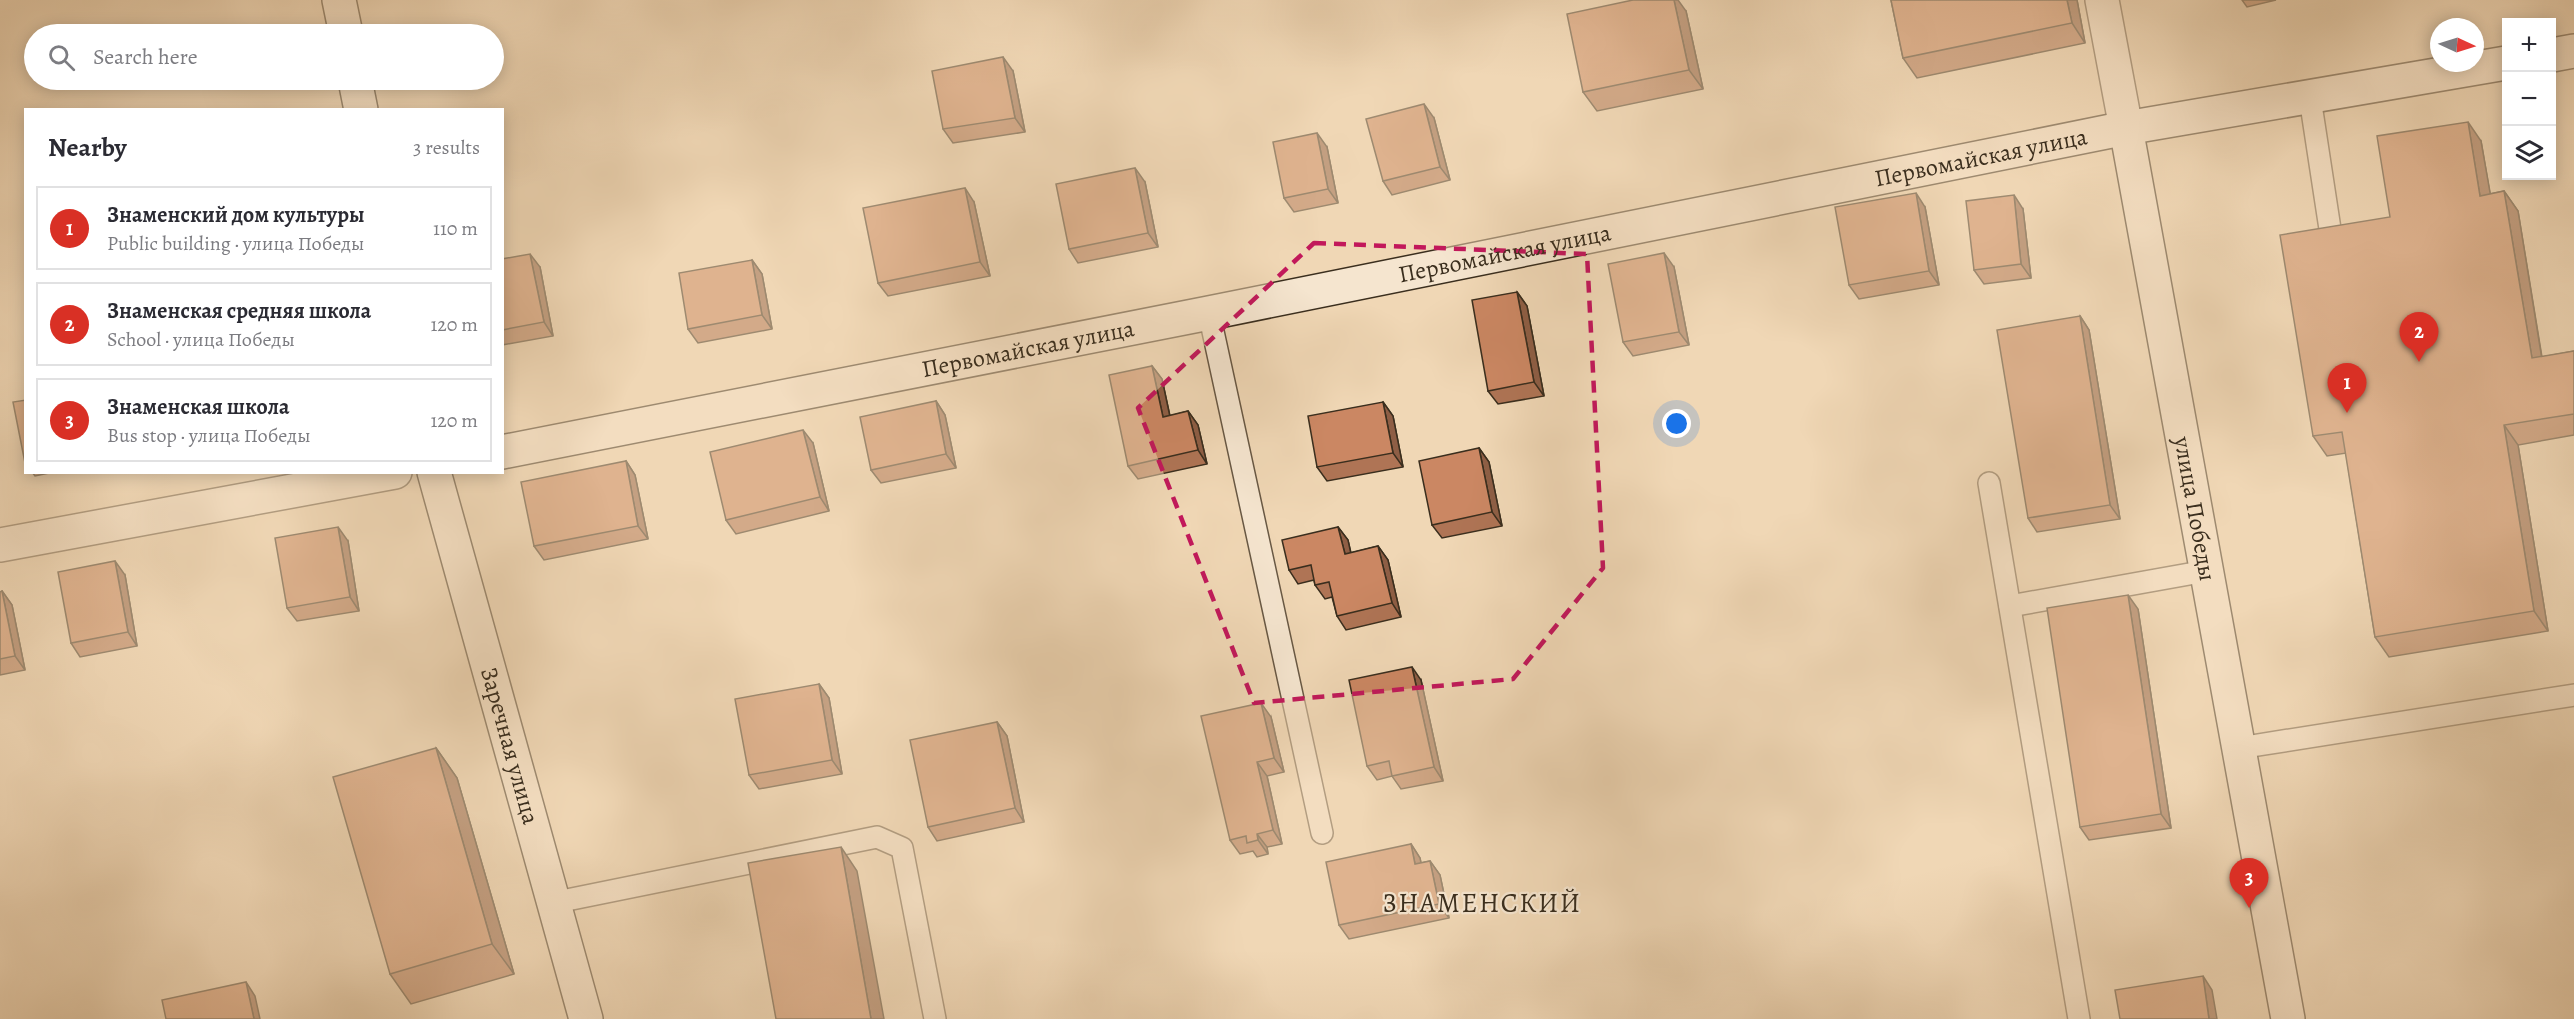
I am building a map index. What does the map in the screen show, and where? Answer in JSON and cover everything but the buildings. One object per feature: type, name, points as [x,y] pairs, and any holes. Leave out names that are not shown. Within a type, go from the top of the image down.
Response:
[{"type":"main road","points":[[339,0],[343,24]]},
{"type":"main road","name":"улица Победы","points":[[2102,0],[2288,1019]]},
{"type":"main road","points":[[2556,54],[2574,51]]},
{"type":"main road","name":"Первомайская улица","points":[[504,452],[1209,313],[2127,128],[2502,64]]},
{"type":"main road","points":[[357,90],[361,108]]},
{"type":"main road","points":[[0,544],[384,474]]},
{"type":"main road","name":"Заречная улица","points":[[435,474],[586,1019]]},
{"type":"lane","points":[[2310,98],[2332,242]]},
{"type":"lane","points":[[1209,313],[1322,833]]},
{"type":"lane","points":[[1989,483],[2079,1019]]},
{"type":"lane","points":[[2010,606],[2206,571]]},
{"type":"lane","points":[[2239,748],[2574,694]]},
{"type":"lane","points":[[552,903],[877,837],[902,848],[935,1019]]},
{"type":"highlighted area","points":[[1314,243],[1587,254],[1603,568],[1513,679],[1254,703],[1138,408]]},
{"type":"place","name":"Знаменская средняя школа","points":[[2419,362]]},
{"type":"place","name":"Знаменский дом культуры","points":[[2347,413]]},
{"type":"place","name":"Знаменская школа","points":[[2249,908]]},
{"type":"district","name":"ЗНАМЕНСКИЙ","points":[[1482,903]]}]
